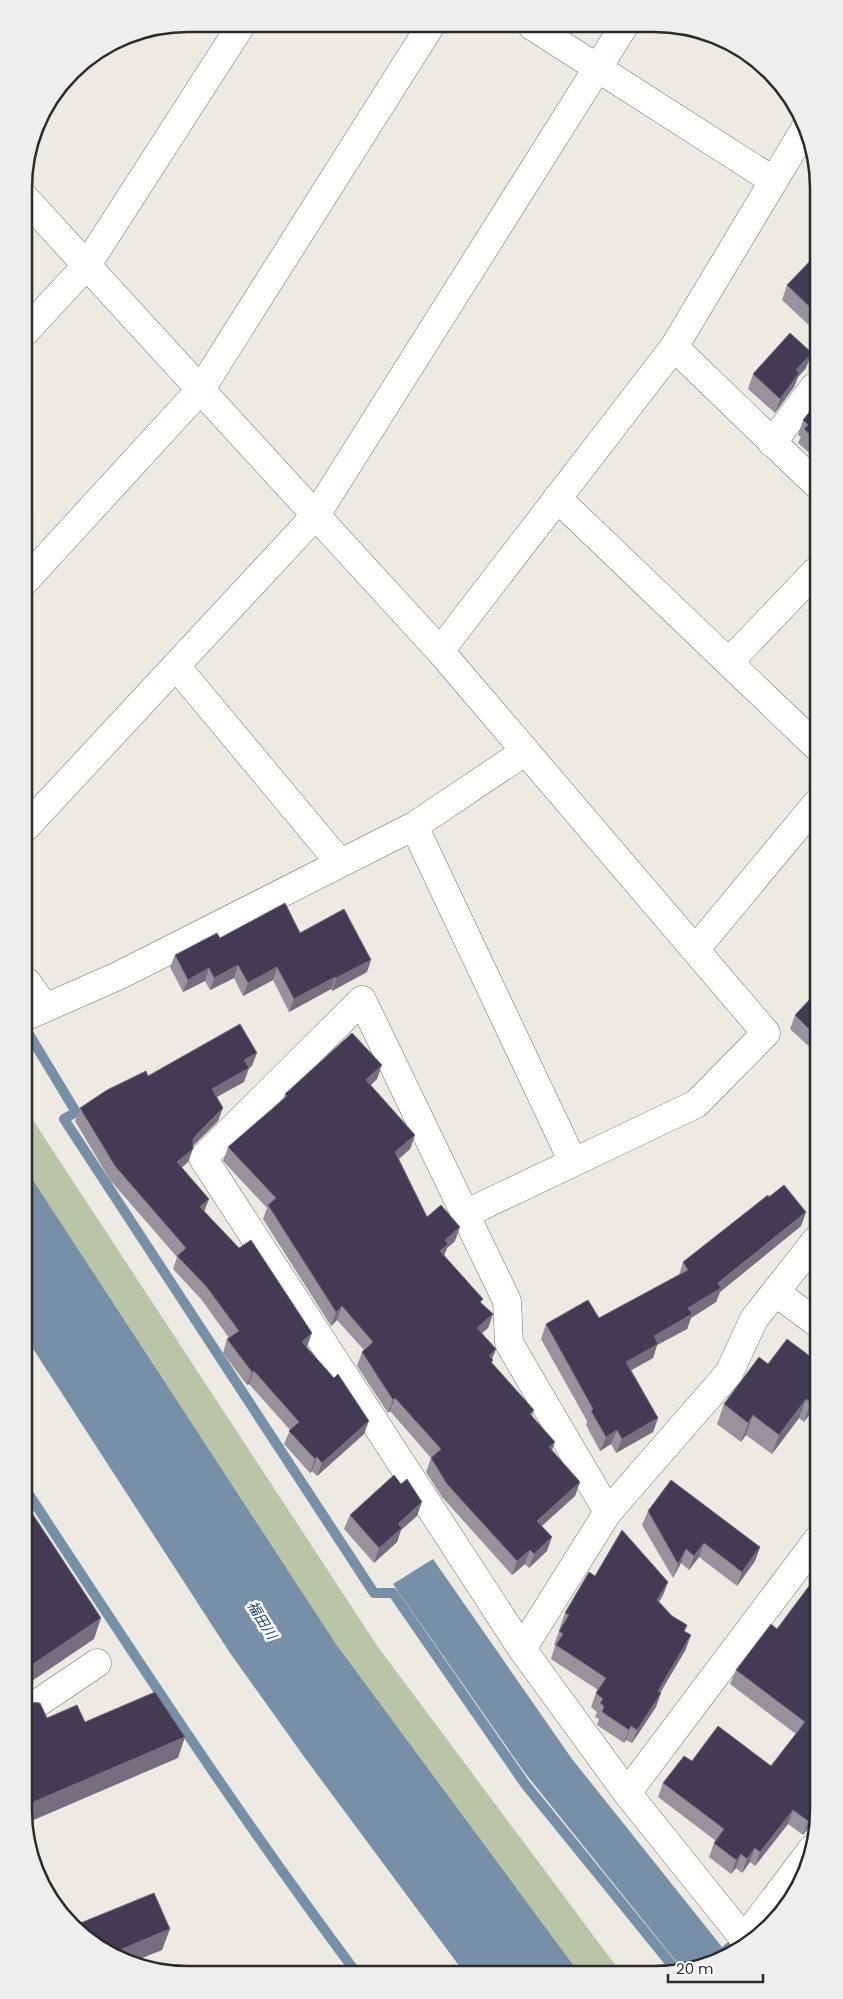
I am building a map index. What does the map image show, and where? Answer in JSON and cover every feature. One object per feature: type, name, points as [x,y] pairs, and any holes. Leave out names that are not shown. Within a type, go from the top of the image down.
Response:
[{"type":"street","points":[[33,323],[87,265],[236,33]]},
{"type":"street","points":[[33,572],[200,389],[426,33]]},
{"type":"street","points":[[543,33],[774,180]]},
{"type":"street","points":[[33,821],[316,515],[620,33]]},
{"type":"street","points":[[440,651],[674,347],[801,135]]},
{"type":"street","points":[[33,207],[440,651],[766,1033],[696,1104],[465,1214]]},
{"type":"street","points":[[674,347],[810,479]]},
{"type":"street","points":[[772,443],[810,392]]},
{"type":"street","points":[[557,498],[810,740]]},
{"type":"street","points":[[729,662],[810,577]]},
{"type":"street","points":[[176,666],[340,863]]},
{"type":"street","points":[[36,1012],[120,975],[414,826],[526,751]]},
{"type":"street","points":[[696,950],[810,811]]},
{"type":"street","points":[[414,826],[573,1162]]},
{"type":"street","points":[[608,1512],[509,1343],[507,1301],[362,1000],[203,1158],[522,1649],[627,1793],[744,1938]]},
{"type":"street","points":[[522,1649],[608,1512],[729,1373],[754,1319],[810,1248]]},
{"type":"street","points":[[775,1292],[810,1318]]},
{"type":"street","points":[[627,1793],[810,1550]]},
{"type":"street","points":[[32,1707],[96,1663]]},
{"type":"street","points":[[757,1928],[800,1866]]},
{"type":"green space","points":[[32,1119],[378,1647],[616,1966],[574,1966],[336,1644],[32,1179]]},
{"type":"water","name":"福田川","points":[[32,1179],[336,1644],[574,1966],[459,1966],[305,1758],[230,1653],[32,1348]]},
{"type":"water","points":[[433,1559],[572,1759],[722,1947],[732,1939],[735,1943],[705,1958],[678,1964],[525,1773],[393,1584]]},
{"type":"building","points":[[810,261],[810,307],[787,285]]},
{"type":"building","points":[[790,333],[810,351],[810,355],[796,370],[799,373],[780,399],[753,374]]},
{"type":"building","points":[[810,411],[810,434],[804,429],[808,425],[803,420]]},
{"type":"building","points":[[285,903],[300,933],[344,909],[371,960],[294,999],[277,967],[248,983],[238,965],[214,978],[209,968],[188,980],[175,955],[217,933],[220,938]]},
{"type":"building","points":[[810,999],[810,1030],[795,1015]]},
{"type":"building","points":[[240,1024],[257,1053],[244,1060],[249,1068],[212,1089],[223,1108],[197,1134],[193,1140],[193,1149],[177,1162],[209,1199],[200,1207],[239,1248],[251,1240],[312,1333],[302,1342],[334,1378],[338,1374],[369,1421],[322,1463],[317,1457],[315,1459],[289,1431],[299,1422],[254,1371],[252,1372],[227,1339],[239,1331],[206,1286],[177,1256],[186,1248],[115,1166],[80,1108],[107,1090],[146,1071],[148,1076]]},
{"type":"building","points":[[352,1033],[382,1065],[366,1080],[415,1135],[395,1152],[427,1217],[441,1205],[460,1227],[445,1240],[448,1244],[440,1251],[483,1299],[480,1302],[493,1314],[477,1328],[496,1349],[489,1356],[493,1360],[491,1362],[534,1410],[530,1414],[555,1442],[549,1447],[580,1482],[537,1521],[552,1537],[534,1554],[530,1550],[517,1561],[447,1484],[431,1458],[441,1449],[395,1398],[393,1400],[362,1352],[373,1342],[342,1306],[336,1312],[268,1205],[276,1198],[228,1147],[287,1096],[285,1094]]},
{"type":"building","points":[[784,1185],[806,1212],[718,1283],[721,1288],[688,1308],[692,1314],[654,1336],[658,1344],[626,1362],[658,1418],[622,1439],[617,1430],[606,1437],[591,1411],[593,1409],[546,1324],[588,1300],[599,1318],[688,1270],[683,1262],[768,1195],[769,1197]]},
{"type":"building","points":[[787,1339],[810,1356],[810,1402],[806,1399],[779,1435],[753,1415],[748,1423],[724,1404],[759,1357],[768,1364]]},
{"type":"building","points":[[394,1475],[401,1484],[407,1479],[422,1502],[398,1524],[402,1528],[379,1548],[350,1515]]},
{"type":"building","points":[[671,1480],[760,1547],[742,1572],[704,1543],[694,1556],[686,1549],[678,1564],[648,1511]]},
{"type":"building","points":[[32,1513],[101,1618],[32,1665]]},
{"type":"building","points":[[622,1530],[668,1582],[657,1600],[672,1616],[687,1625],[684,1631],[691,1635],[658,1691],[661,1693],[637,1730],[631,1726],[629,1730],[602,1712],[604,1706],[600,1703],[603,1699],[596,1693],[606,1678],[556,1645],[563,1634],[559,1631],[569,1615],[565,1613],[589,1572],[595,1576]]},
{"type":"building","points":[[810,1585],[810,1818],[808,1821],[793,1810],[760,1852],[755,1848],[747,1859],[741,1854],[736,1860],[714,1843],[724,1829],[663,1783],[684,1756],[692,1761],[718,1726],[771,1766],[805,1722],[736,1670],[771,1624],[777,1629]]},
{"type":"building","points":[[155,1692],[185,1737],[32,1803],[32,1702],[40,1703],[47,1718],[77,1705],[85,1722]]},
{"type":"building","points":[[154,1893],[170,1929],[119,1950],[102,1940],[81,1923]]},
{"type":"waterway","points":[[32,1040],[76,1112],[64,1119],[374,1593],[393,1593],[525,1784],[672,1965]]},
{"type":"waterway","points":[[32,1499],[147,1675],[270,1854],[351,1966]]}]
